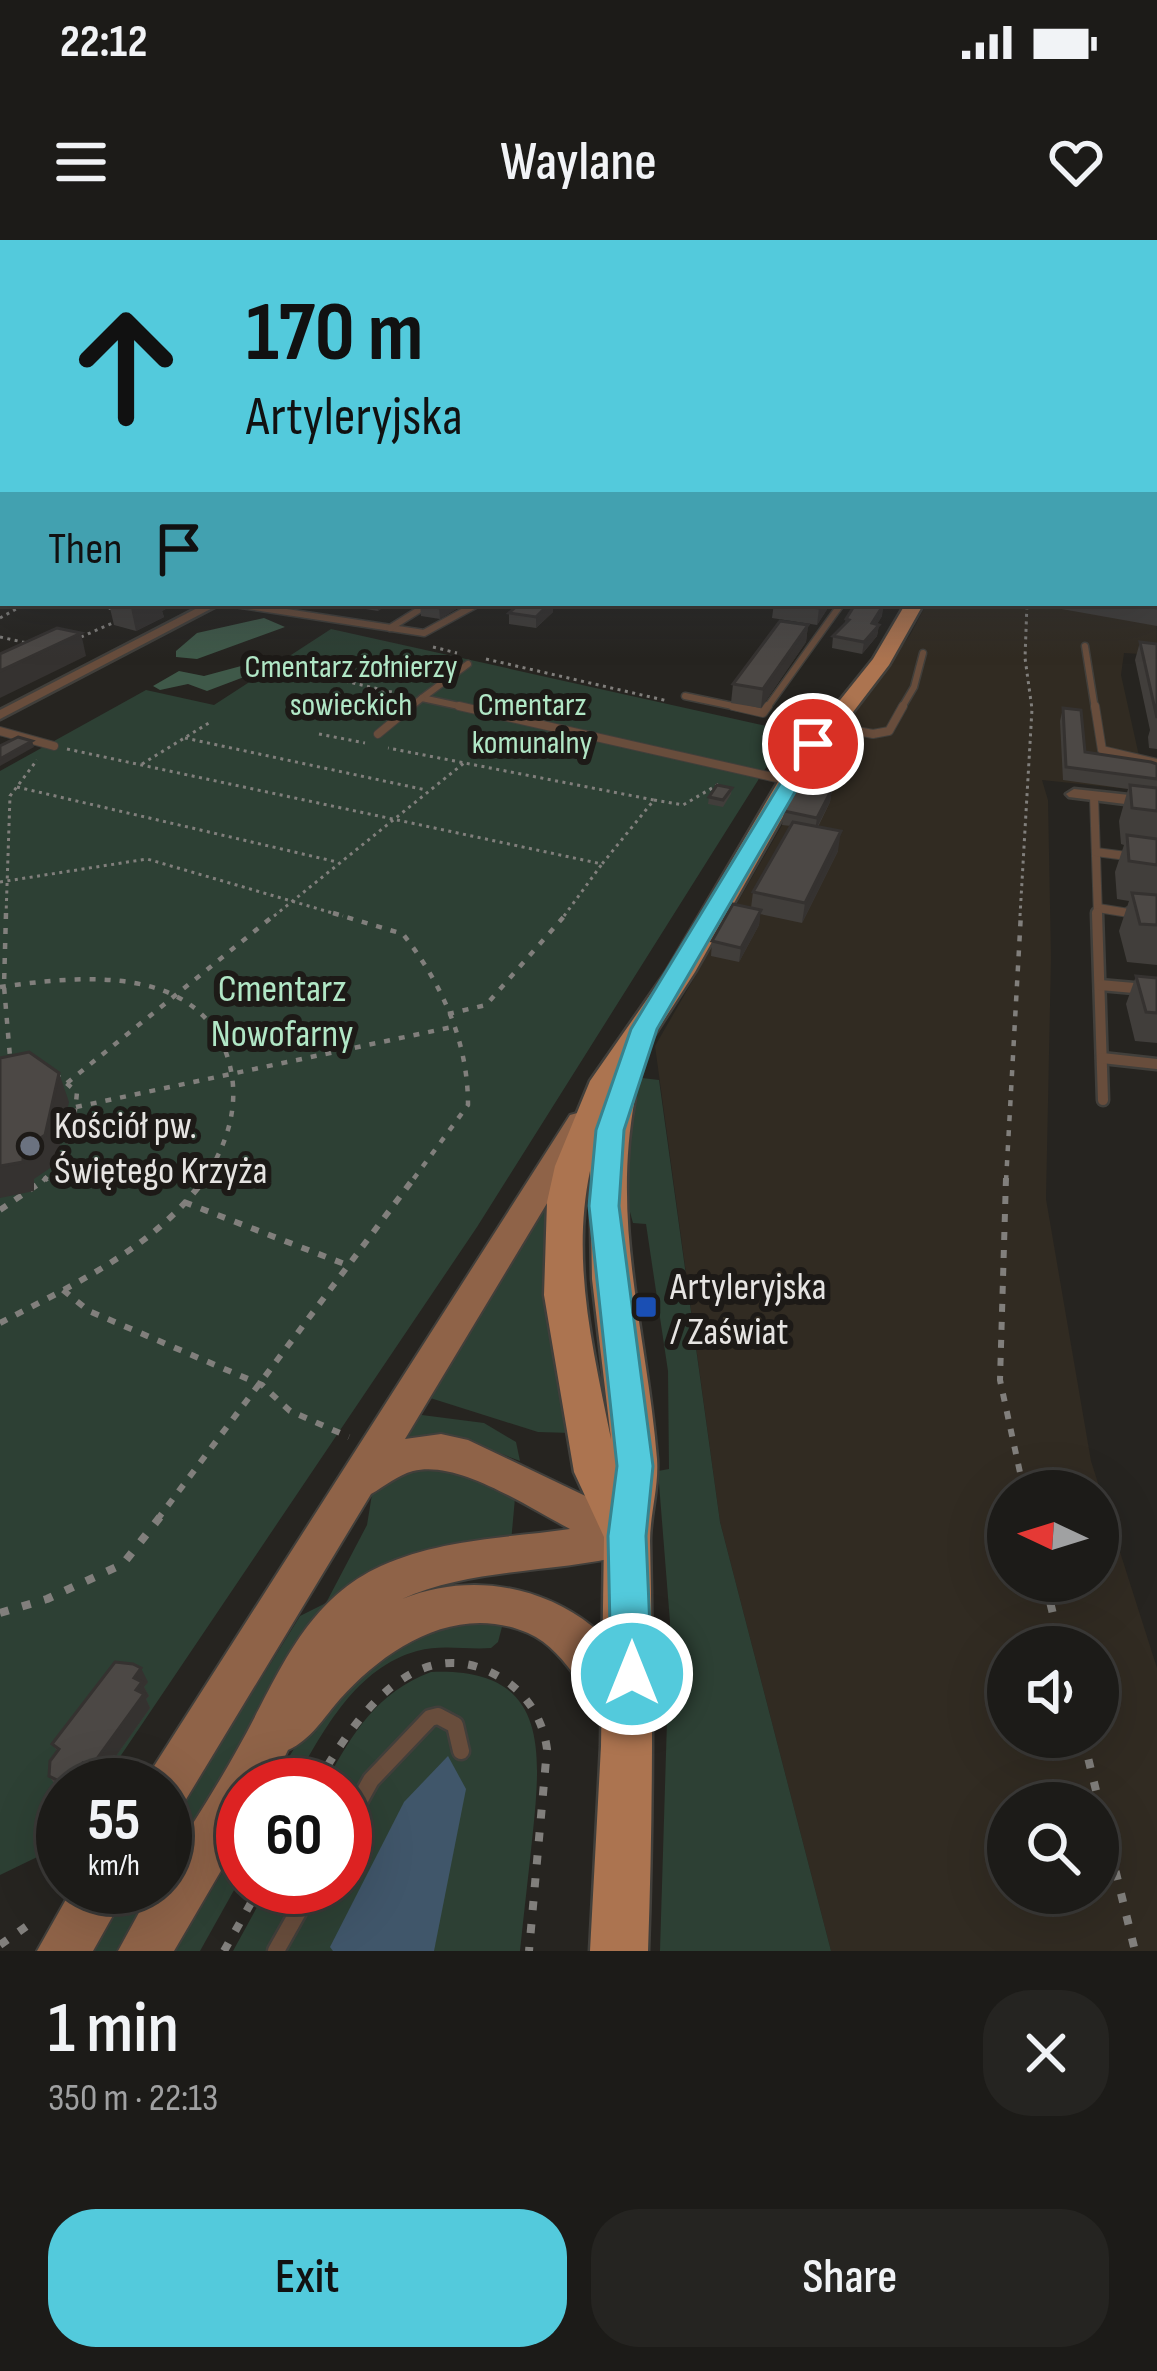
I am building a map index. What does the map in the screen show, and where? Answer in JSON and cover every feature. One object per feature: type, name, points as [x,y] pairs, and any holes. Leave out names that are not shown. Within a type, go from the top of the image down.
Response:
[{"type":"main road","points":[[627,1536],[596,1472],[563,1294],[565,1202],[573,1166],[606,1081],[644,1029],[790,782],[815,728],[882,661],[913,606]]},
{"type":"main road","points":[[619,1951],[631,1708],[627,1536],[635,1466],[604,1189],[610,1130],[644,1029]]},
{"type":"street","points":[[0,715],[210,606]]},
{"type":"street","points":[[1074,794],[1157,803]]},
{"type":"street","points":[[183,1758],[355,1461],[606,1081]]},
{"type":"street","points":[[355,1461],[429,1450],[454,1452],[627,1536]]},
{"type":"street","points":[[258,1758],[295,1680],[335,1623],[370,1595],[404,1578],[452,1564],[590,1548],[627,1536]]},
{"type":"street","points":[[265,1758],[359,1645],[385,1627],[441,1606],[503,1606],[551,1622],[588,1653],[631,1708]]},
{"type":"street","points":[[144,1951],[216,1832]]},
{"type":"street","points":[[59,1939],[80,1914]]},
{"type":"lane","points":[[247,606],[432,631],[473,606]]},
{"type":"lane","points":[[389,628],[425,606]]},
{"type":"lane","points":[[686,700],[763,712],[840,606]]},
{"type":"lane","points":[[1085,646],[1102,750],[1157,764]]},
{"type":"lane","points":[[815,728],[873,734],[889,731],[914,687],[923,653]]},
{"type":"lane","points":[[378,734],[467,664]]},
{"type":"lane","points":[[421,699],[790,782]]},
{"type":"lane","points":[[0,731],[54,746]]},
{"type":"lane","points":[[1094,796],[1103,1100]]},
{"type":"lane","points":[[1096,852],[1157,860]]},
{"type":"lane","points":[[1097,908],[1157,918]]},
{"type":"lane","points":[[1100,985],[1157,990]]},
{"type":"lane","points":[[1102,1058],[1157,1064]]},
{"type":"lane","points":[[372,1779],[430,1718],[438,1716],[454,1725],[461,1751]]},
{"type":"lane","points":[[276,1951],[297,1914]]},
{"type":"path","points":[[101,606],[110,608]]},
{"type":"path","points":[[1019,1470],[1000,1380],[1000,1282],[1032,709],[1025,658],[1028,606]]},
{"type":"path","points":[[75,640],[114,622]]},
{"type":"path","points":[[0,637],[37,645]]},
{"type":"path","points":[[416,643],[458,653]]},
{"type":"path","points":[[480,658],[686,700]]},
{"type":"path","points":[[294,669],[421,699]]},
{"type":"path","points":[[142,764],[212,721]]},
{"type":"path","points":[[766,722],[815,728]]},
{"type":"path","points":[[319,734],[683,805],[710,785],[731,782],[741,771]]},
{"type":"path","points":[[185,738],[428,791]]},
{"type":"path","points":[[11,1075],[2,987],[2,881],[10,796],[54,746],[602,864]]},
{"type":"path","points":[[67,1083],[465,763]]},
{"type":"path","points":[[16,787],[337,862]]},
{"type":"path","points":[[448,1014],[486,1006],[564,917],[654,800]]},
{"type":"path","points":[[0,1613],[47,1599],[123,1564],[468,1106],[470,1078],[422,956],[403,934],[147,859],[2,881]]},
{"type":"path","points":[[0,1323],[63,1290],[153,1232],[184,1202],[227,1140],[235,1092],[228,1052],[208,1015],[179,996],[120,981],[67,979],[2,987]]},
{"type":"path","points":[[76,1107],[453,1027]]},
{"type":"path","points":[[0,1220],[0,1210],[43,1186],[61,1165],[77,1092],[57,1076]]},
{"type":"path","points":[[184,1202],[349,1266]]},
{"type":"path","points":[[63,1290],[89,1311],[262,1384],[355,1461]]},
{"type":"path","points":[[1088,1758],[1135,1951]]},
{"type":"path","points":[[224,1951],[245,1914]]},
{"type":"path","points":[[0,1946],[14,1940],[59,1939]]},
{"type":"shaded area","points":[[925,606],[1156,606],[1157,655],[1124,653],[1121,675],[1139,756],[1157,758],[1157,792],[1042,780],[1048,800],[1051,958],[1046,1199],[1094,1470],[987,1470],[987,1602],[1119,1602],[1119,1549],[1157,1668],[1157,1951],[831,1951],[720,1522],[655,1046],[834,735],[910,635]]},
{"type":"green space","points":[[264,618],[285,627],[197,659],[176,657],[176,651],[197,633]]},
{"type":"green space","name":"Cmentarz Nowofarny","points":[[331,629],[789,731],[477,1227],[119,1758],[36,1758],[36,1858],[0,1875],[0,771],[146,690],[214,705]]},
{"type":"green space","points":[[256,662],[265,669],[207,691],[188,684],[160,690],[153,686],[179,671],[204,676]]},
{"type":"green space","points":[[659,1080],[720,1522],[831,1951],[660,1951],[670,1622],[658,1471],[669,1469],[668,1371],[646,1224],[633,1223],[623,1168],[627,1119],[636,1081]]},
{"type":"green space","points":[[552,1194],[572,1433],[538,1432],[424,1396]]},
{"type":"green space","points":[[414,1414],[484,1423],[516,1442],[520,1461],[460,1438],[398,1440]]},
{"type":"green space","points":[[418,1468],[463,1472],[515,1498],[511,1542],[458,1548],[294,1658],[233,1758],[216,1758],[216,1786],[192,1826],[192,1790],[300,1616],[326,1603],[367,1525],[373,1488]]},
{"type":"green space","points":[[503,1623],[498,1642],[491,1648],[426,1649],[395,1660],[358,1687],[309,1758],[289,1758],[314,1719],[356,1671],[411,1638],[446,1628]]},
{"type":"green space","points":[[431,1672],[469,1674],[497,1683],[516,1697],[528,1717],[537,1769],[520,1951],[233,1951],[253,1914],[372,1914],[372,1758],[340,1758],[367,1718],[411,1681]]},
{"type":"green space","points":[[216,1883],[216,1914],[221,1914],[200,1951],[175,1951]]},
{"type":"green space","points":[[116,1914],[139,1914],[116,1951],[93,1951]]},
{"type":"water","points":[[448,1756],[466,1789],[434,1951],[333,1951],[330,1947],[347,1914],[372,1914],[372,1865],[404,1802]]},
{"type":"building","points":[[517,606],[547,606],[536,617],[509,613]]},
{"type":"building","points":[[854,606],[883,606],[872,623],[879,625],[864,642],[833,636]]},
{"type":"building","points":[[780,621],[808,625],[763,689],[733,684]]},
{"type":"building","points":[[57,628],[81,633],[0,671],[0,654]]},
{"type":"building","points":[[1140,642],[1157,644],[1157,718]]},
{"type":"building","points":[[1063,708],[1081,710],[1085,752],[1157,764],[1157,779],[1066,767]]},
{"type":"building","points":[[18,737],[32,741],[0,759],[0,746]]},
{"type":"building","points":[[819,758],[837,761],[827,781],[809,779]]},
{"type":"building","points":[[799,783],[832,789],[817,818],[784,811]]},
{"type":"building","points":[[717,785],[732,788],[723,800],[709,797]]},
{"type":"building","points":[[1130,785],[1157,788],[1157,811],[1132,808]]},
{"type":"building","points":[[793,822],[841,831],[805,903],[753,892]]},
{"type":"building","points":[[1127,835],[1157,839],[1157,865],[1129,861]]},
{"type":"building","points":[[1132,893],[1157,895],[1157,925],[1140,924]]},
{"type":"building","points":[[733,904],[761,910],[741,948],[712,941]]},
{"type":"building","points":[[1136,976],[1157,978],[1157,1013],[1146,1012]]},
{"type":"building","points":[[29,1052],[59,1073],[45,1135],[23,1150],[23,1162],[0,1166],[0,1058]]},
{"type":"building","points":[[115,1662],[141,1668],[134,1678],[142,1682],[136,1690],[144,1694],[98,1758],[52,1758],[59,1749],[52,1744]]},
{"type":"place","name":"Kościół pw. Świętego Krzyża","points":[[30,1146]]},
{"type":"place","name":"Artyleryjska / Zaświat","points":[[646,1307]]},
{"type":"route","points":[[632,1674],[627,1536],[635,1466],[604,1206],[610,1130],[644,1029],[813,744]]},
{"type":"park label","name":"Cmentarz żołnierzy sowieckich","points":[[351,684]]},
{"type":"park label","name":"Cmentarz komunalny","points":[[532,722]]}]
